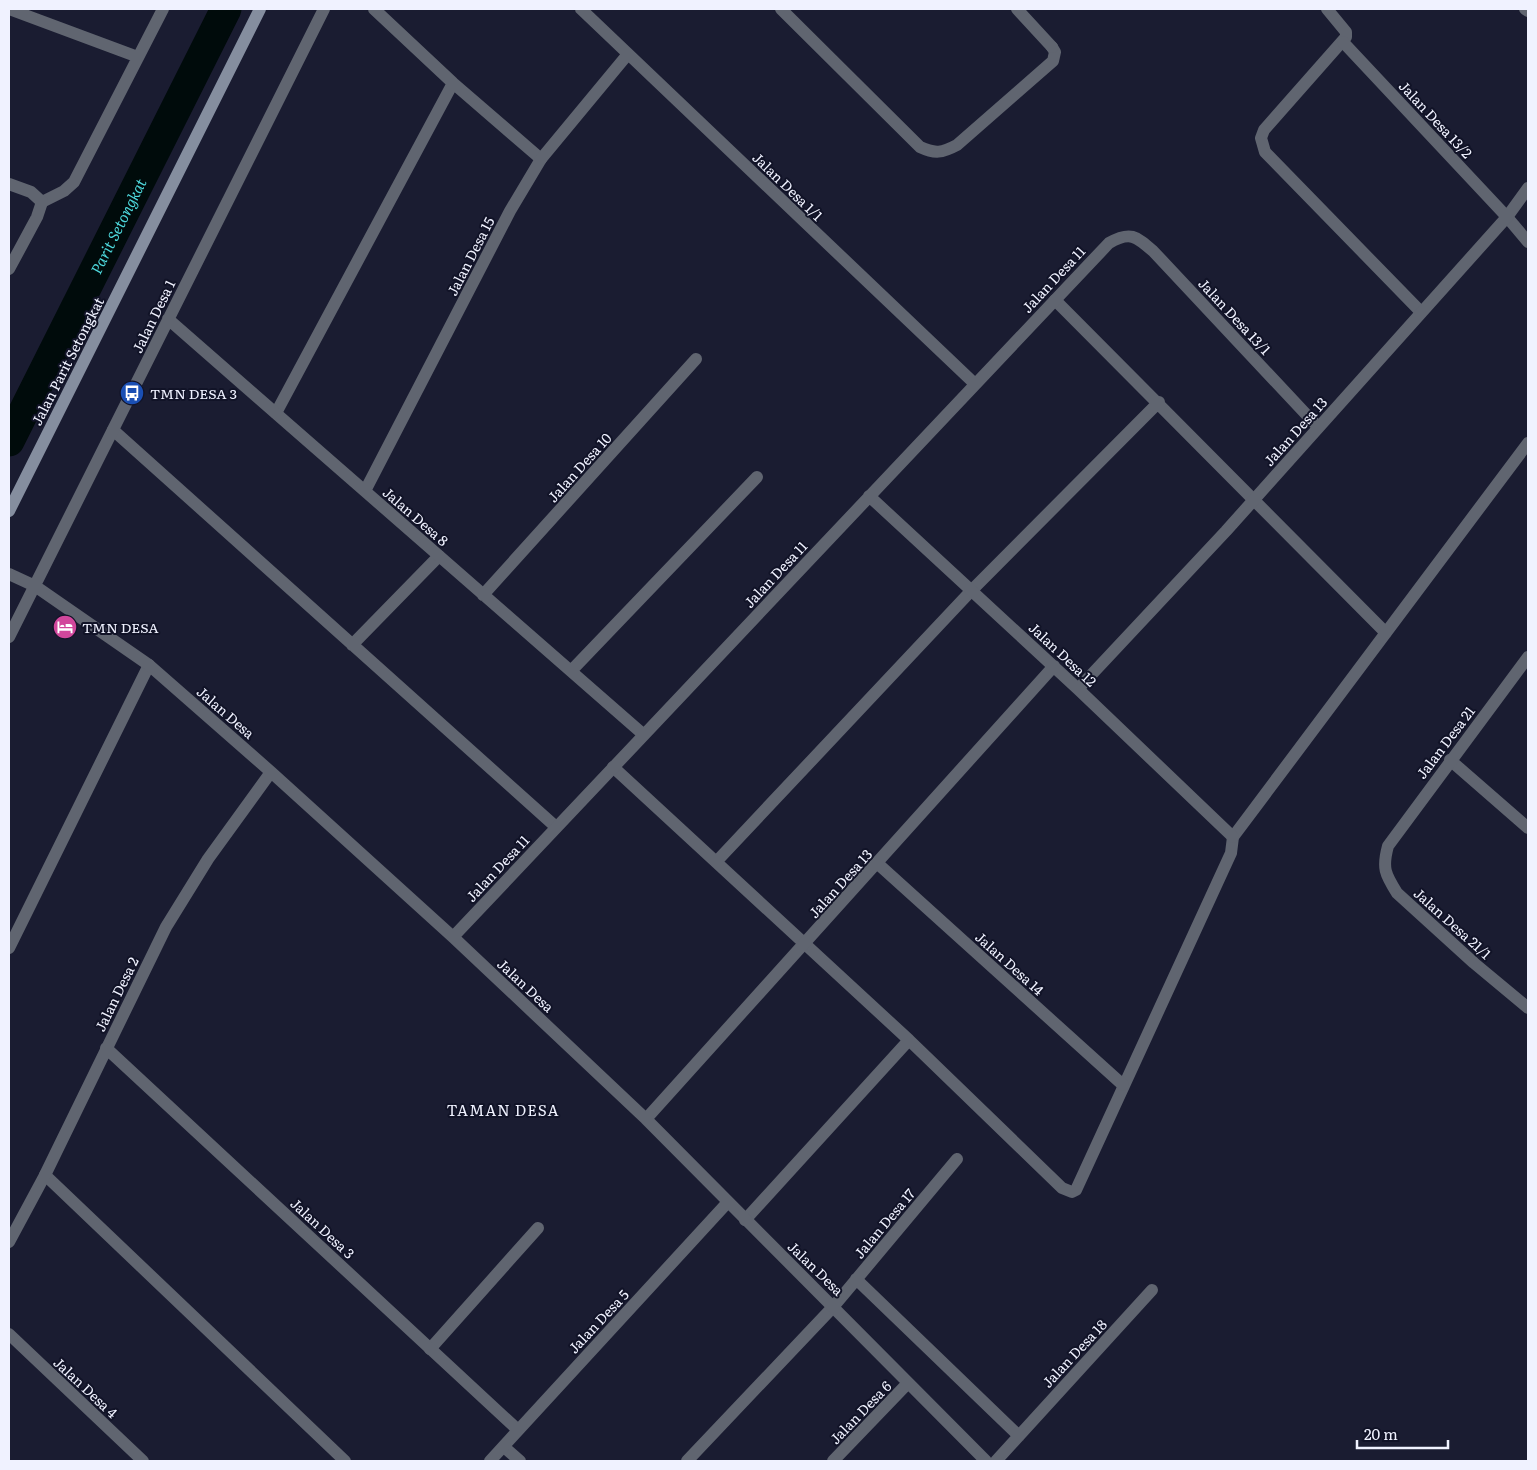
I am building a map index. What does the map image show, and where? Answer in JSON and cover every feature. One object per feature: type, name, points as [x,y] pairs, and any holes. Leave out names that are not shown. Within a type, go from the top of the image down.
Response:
[{"type":"street","points":[[9,9],[138,57]]},
{"type":"street","points":[[9,269],[37,217],[42,202],[64,191],[74,182],[163,9]]},
{"type":"street","name":"Jalan Parit Setongkat","points":[[9,512],[260,9]]},
{"type":"street","name":"Jalan Desa 1","points":[[9,637],[324,9]]},
{"type":"street","points":[[374,9],[453,83],[541,158]]},
{"type":"street","name":"Jalan Desa 1/1","points":[[581,9],[975,384]]},
{"type":"street","points":[[781,9],[920,147],[933,153],[944,152],[957,145],[1052,60],[1055,52],[1052,46],[1017,9]]},
{"type":"street","points":[[1327,9],[1346,32],[1343,42],[1264,130],[1261,144],[1265,152],[1422,312]]},
{"type":"street","points":[[1525,9],[1528,12]]},
{"type":"street","name":"Jalan Desa 13/2","points":[[1343,42],[1507,217],[1528,242]]},
{"type":"street","name":"Jalan Desa 15","points":[[365,491],[510,211],[541,158],[628,54]]},
{"type":"street","points":[[276,413],[453,83]]},
{"type":"street","points":[[9,184],[31,192],[42,202]]},
{"type":"street","name":"Jalan Desa 13","points":[[1078,689],[1318,428],[1507,217],[1528,188]]},
{"type":"street","name":"Jalan Desa 11","points":[[453,937],[1109,243],[1123,236]]},
{"type":"street","name":"Jalan Desa 13/1","points":[[1123,236],[1137,238],[1153,251],[1318,428]]},
{"type":"street","points":[[1055,300],[1159,402],[1253,500],[1386,633]]},
{"type":"street","name":"Jalan Desa 8","points":[[168,319],[644,735]]},
{"type":"street","name":"Jalan Desa 10","points":[[483,595],[696,359]]},
{"type":"street","points":[[716,862],[971,591],[1159,402]]},
{"type":"street","points":[[113,430],[556,828]]},
{"type":"street","points":[[613,767],[909,1040],[1067,1192],[1076,1190],[1231,854],[1233,838],[1528,443]]},
{"type":"street","points":[[571,671],[757,477]]},
{"type":"street","name":"Jalan Desa 12","points":[[869,496],[1054,666],[1233,838]]},
{"type":"street","points":[[352,645],[439,556]]},
{"type":"street","name":"Jalan Desa","points":[[9,574],[35,586],[149,665],[272,772],[453,937],[646,1119],[745,1220],[834,1306],[979,1459]]},
{"type":"street","name":"Jalan Desa 21","points":[[1388,846],[1528,656]]},
{"type":"street","points":[[9,948],[149,665]]},
{"type":"street","name":"Jalan Desa 13","points":[[646,1119],[1054,666]]},
{"type":"street","points":[[1450,760],[1528,828]]},
{"type":"street","name":"Jalan Desa 2","points":[[9,1242],[166,927],[208,858],[272,772]]},
{"type":"street","name":"Jalan Desa 21/1","points":[[1388,846],[1383,863],[1388,879],[1398,893],[1474,963],[1528,1008]]},
{"type":"street","name":"Jalan Desa 14","points":[[878,863],[1123,1085]]},
{"type":"street","points":[[745,1220],[909,1040]]},
{"type":"street","name":"Jalan Desa 3","points":[[106,1048],[518,1430]]},
{"type":"street","name":"Jalan Desa 17","points":[[687,1461],[834,1306],[957,1159]]},
{"type":"street","points":[[44,1175],[345,1461]]},
{"type":"street","name":"Jalan Desa 5","points":[[490,1461],[728,1202]]},
{"type":"street","points":[[430,1349],[538,1228]]},
{"type":"street","name":"Jalan Desa","points":[[856,1279],[1018,1436]]},
{"type":"street","name":"Jalan Desa 18","points":[[996,1461],[1152,1290]]},
{"type":"street","name":"Jalan Desa 4","points":[[9,1334],[143,1461]]},
{"type":"street","name":"Jalan Desa 6","points":[[833,1461],[908,1383]]},
{"type":"street","points":[[504,1447],[520,1461]]},
{"type":"waterway","name":"Parit Setongkat","points":[[9,441],[226,9]]},
{"type":"place","name":"TMN DESA 3","points":[[132,393]]},
{"type":"place","name":"TMN DESA","points":[[65,627]]},
{"type":"district","name":"TAMAN DESA","points":[[503,1109]]}]
